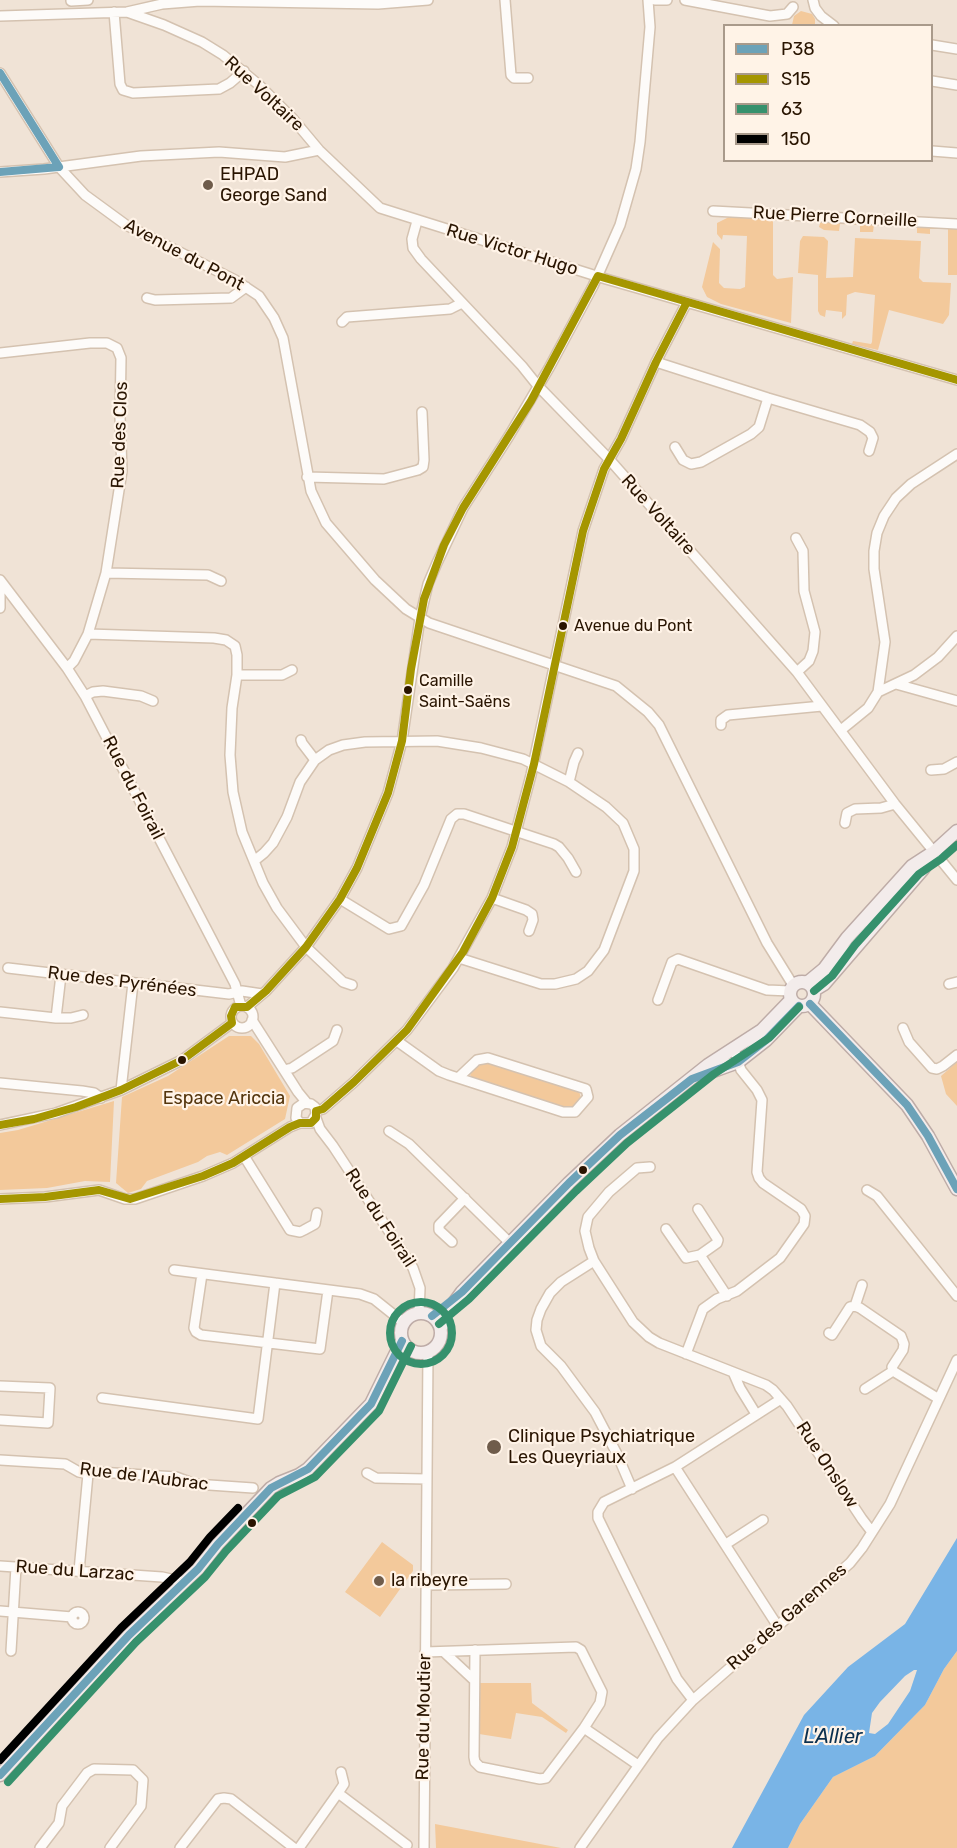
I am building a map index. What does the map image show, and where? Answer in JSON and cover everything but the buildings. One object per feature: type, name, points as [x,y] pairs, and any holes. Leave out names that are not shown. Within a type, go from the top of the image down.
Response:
[{"type":"main road","points":[[810,986],[847,938],[912,866],[935,851],[957,831]]},
{"type":"main road","points":[[441,1328],[432,1316],[418,1313],[412,1315],[404,1323],[402,1341],[412,1351],[423,1353],[438,1345],[446,1314],[462,1293],[620,1135],[708,1065],[762,1030],[796,997],[814,997],[810,986],[800,982],[796,997],[766,1040],[738,1062],[692,1079]]},
{"type":"main road","name":"Avenue du Pont","points":[[796,997],[907,1105],[928,1136],[957,1190]]},
{"type":"main road","points":[[432,1316],[462,1293]]},
{"type":"main road","points":[[0,1775],[129,1635],[184,1582],[271,1488],[308,1469],[371,1404],[402,1341]]},
{"type":"main road","points":[[388,1369],[412,1351]]},
{"type":"street","points":[[68,14],[71,0],[88,0]]},
{"type":"street","points":[[0,16],[127,12],[175,2],[378,4],[428,0]]},
{"type":"street","points":[[505,0],[511,75],[514,78],[528,78]]},
{"type":"street","points":[[249,1023],[238,1027],[232,1023],[231,1016],[240,1007],[262,994],[306,947],[339,899],[370,839],[388,793],[402,741],[420,618],[428,584],[453,526],[549,369],[598,276],[620,225],[637,160],[644,107],[650,27],[648,0]]},
{"type":"street","points":[[655,0],[667,0]]},
{"type":"street","points":[[685,0],[770,16],[790,10]]},
{"type":"street","points":[[817,8],[832,24]]},
{"type":"street","points":[[114,12],[120,84],[123,90],[133,93],[219,89],[244,71]]},
{"type":"street","name":"Rue Voltaire","points":[[127,12],[164,25],[224,55],[244,71],[293,119],[320,150],[380,208]]},
{"type":"street","points":[[933,45],[957,49]]},
{"type":"street","name":"Avenue du Pont","points":[[0,73],[59,167],[85,195],[144,235],[235,280],[259,296],[274,318],[283,338],[310,491],[326,523],[375,580],[399,603],[420,618],[440,628],[616,686],[648,712],[659,726],[796,997]]},
{"type":"street","points":[[933,81],[957,85]]},
{"type":"street","points":[[0,172],[141,156],[219,152],[285,157],[320,150]]},
{"type":"street","points":[[933,151],[957,153]]},
{"type":"street","name":"Rue Victor Hugo","points":[[380,208],[598,276],[957,381]]},
{"type":"street","name":"Rue Pierre Corneille","points":[[713,211],[957,224]]},
{"type":"street","name":"Rue Voltaire","points":[[417,221],[412,239],[413,248],[538,386],[609,459],[797,672],[895,804],[957,880]]},
{"type":"street","points":[[147,298],[155,300],[231,298],[246,287]]},
{"type":"street","points":[[0,1199],[45,1197],[95,1190],[125,1199],[135,1199],[203,1176],[244,1156],[290,1127],[310,1119],[323,1109],[397,1041],[439,988],[459,958],[492,898],[517,831],[534,765],[576,557],[600,482],[609,459],[621,439],[656,362],[687,302]]},
{"type":"street","points":[[342,322],[347,317],[450,309],[462,303]]},
{"type":"street","name":"Rue des Clos","points":[[0,353],[107,343],[117,348],[122,358],[120,417],[122,471],[106,573],[88,634],[74,661],[67,668]]},
{"type":"street","points":[[656,362],[860,425],[870,432],[873,438],[869,451]]},
{"type":"street","points":[[675,447],[683,460],[691,464],[701,462],[751,434],[759,427],[768,398]]},
{"type":"street","points":[[307,477],[384,479],[418,470],[423,467],[424,460],[422,412]]},
{"type":"street","points":[[841,730],[868,708],[878,692],[885,642],[874,569],[874,551],[877,533],[884,516],[896,498],[910,484],[957,454]]},
{"type":"street","points":[[600,482],[611,476],[624,477]]},
{"type":"street","points":[[796,538],[803,551],[804,591],[815,632],[813,651],[809,661],[797,672]]},
{"type":"street","points":[[106,573],[208,575],[221,581]]},
{"type":"street","name":"Rue du Foirail","points":[[0,580],[67,668],[85,696],[235,984],[240,1007]]},
{"type":"street","points":[[0,608],[0,591],[13,596]]},
{"type":"street","points":[[88,634],[181,636],[226,640],[235,646],[237,675],[232,708],[230,755],[232,783],[242,832],[277,909],[306,947],[343,982],[352,985]]},
{"type":"street","points":[[878,692],[914,675],[938,657],[957,636]]},
{"type":"street","points":[[237,675],[282,675],[292,670]]},
{"type":"street","points":[[896,684],[957,701]]},
{"type":"street","points":[[85,696],[103,691],[141,696],[153,701]]},
{"type":"street","points":[[721,725],[721,720],[728,716],[822,706]]},
{"type":"street","points":[[301,740],[315,760]]},
{"type":"street","points":[[254,861],[273,843],[287,817],[300,782],[315,760],[328,750],[365,742],[437,741],[462,744],[523,759],[569,782],[606,807],[623,823],[634,849],[634,871],[604,950],[588,971],[576,979],[555,984],[541,984],[459,958]]},
{"type":"street","points":[[569,782],[578,753]]},
{"type":"street","points":[[932,770],[944,769],[957,762]]},
{"type":"street","points":[[845,823],[847,813],[895,804]]},
{"type":"street","points":[[339,899],[389,929],[401,926],[424,885],[451,819],[457,814],[464,814],[517,831],[559,847],[576,872]]},
{"type":"street","points":[[492,898],[532,914],[533,920],[529,931]]},
{"type":"street","points":[[658,1000],[672,962],[678,958],[767,990],[796,997]]},
{"type":"street","name":"Rue des Pyrénées","points":[[8,968],[229,994],[236,992],[262,994]]},
{"type":"street","points":[[56,1018],[61,975]]},
{"type":"street","points":[[121,1090],[133,983]]},
{"type":"street","points":[[240,1007],[252,1012],[249,1023]]},
{"type":"street","points":[[0,1012],[56,1018],[82,1015]]},
{"type":"street","points":[[0,1125],[57,1113],[121,1090],[182,1060],[232,1023]]},
{"type":"street","points":[[249,1023],[262,1034],[297,1092],[307,1103]]},
{"type":"street","points":[[903,1028],[909,1042],[932,1068],[937,1069],[944,1066],[957,1055]]},
{"type":"street","points":[[285,1070],[292,1068],[333,1041],[336,1030]]},
{"type":"street","points":[[397,1041],[438,1071],[458,1078],[563,1112],[574,1112],[588,1097],[586,1089],[488,1058],[477,1060],[458,1078]]},
{"type":"street","points":[[686,1354],[704,1309],[717,1299],[737,1291],[780,1258],[804,1224],[805,1216],[801,1209],[759,1178],[762,1100],[738,1062],[734,1049]]},
{"type":"street","points":[[0,1083],[81,1091],[101,1098]]},
{"type":"street","points":[[297,1092],[295,1114],[310,1119]]},
{"type":"street","points":[[297,1108],[307,1103]]},
{"type":"street","name":"Rue du Foirail","points":[[307,1103],[311,1104],[310,1119],[333,1146],[413,1268],[420,1288],[418,1313]]},
{"type":"street","points":[[389,1131],[409,1144],[510,1243]]},
{"type":"street","points":[[244,1156],[290,1230],[300,1232],[315,1224],[317,1213]]},
{"type":"street","name":"Rue Onslow","points":[[650,1167],[635,1170],[609,1192],[588,1217],[585,1231],[594,1261],[640,1330],[659,1343],[766,1385],[781,1399],[872,1532]]},
{"type":"street","points":[[867,1190],[877,1196],[957,1296]]},
{"type":"street","points":[[452,1242],[439,1230],[439,1226],[465,1198]]},
{"type":"street","points":[[666,1229],[686,1258],[700,1255],[718,1240],[698,1209]]},
{"type":"street","points":[[700,1255],[727,1296]]},
{"type":"street","points":[[594,1261],[561,1282],[550,1293],[537,1320],[536,1330],[541,1346],[561,1366],[595,1412],[632,1489]]},
{"type":"street","points":[[174,1270],[368,1296],[404,1323]]},
{"type":"street","points":[[202,1274],[194,1328],[201,1335],[320,1349],[328,1290]]},
{"type":"street","points":[[102,1398],[258,1419],[275,1283]]},
{"type":"street","points":[[855,1306],[862,1285]]},
{"type":"street","points":[[829,1333],[832,1335],[850,1307],[855,1306]]},
{"type":"street","points":[[855,1306],[901,1336],[904,1344],[892,1371],[865,1389]]},
{"type":"street","name":"Rue du Moutier","points":[[423,1844],[428,1352]]},
{"type":"street","name":"Rue des Garennes","points":[[580,1848],[658,1738],[693,1700],[850,1563],[890,1504],[957,1360]]},
{"type":"street","points":[[892,1371],[939,1399]]},
{"type":"street","points":[[733,1372],[756,1414]]},
{"type":"street","points":[[0,1386],[50,1388],[48,1423],[0,1420]]},
{"type":"street","points":[[693,1700],[677,1680],[598,1518],[598,1512],[604,1502],[675,1467],[781,1399]]},
{"type":"street","name":"Rue de l'Aubrac","points":[[0,1460],[65,1464],[88,1474],[99,1472],[176,1477],[195,1484],[253,1488]]},
{"type":"street","points":[[675,1467],[777,1625]]},
{"type":"street","points":[[367,1473],[376,1478],[427,1479]]},
{"type":"street","points":[[79,1571],[88,1474]]},
{"type":"street","points":[[726,1544],[763,1520]]},
{"type":"street","name":"Rue du Larzac","points":[[0,1566],[162,1577],[184,1582]]},
{"type":"street","points":[[11,1651],[16,1568]]},
{"type":"street","points":[[426,1585],[506,1584]]},
{"type":"street","points":[[0,1611],[72,1617]]},
{"type":"street","points":[[425,1652],[444,1652],[475,1650],[576,1647],[581,1650],[602,1692],[600,1704],[546,1778],[540,1779],[480,1767],[475,1762],[475,1650]]},
{"type":"street","points":[[444,1652],[474,1680]]},
{"type":"street","points":[[584,1728],[638,1765]]},
{"type":"street","points":[[40,1848],[59,1823],[62,1806],[87,1773],[94,1769],[133,1770],[143,1780],[141,1806],[110,1848]]},
{"type":"street","points":[[299,1848],[344,1784],[341,1772]]},
{"type":"street","points":[[338,1793],[406,1847],[423,1844]]},
{"type":"street","points":[[180,1848],[218,1799],[224,1797],[231,1799],[294,1848]]},
{"type":"green space","points":[[801,11],[812,14],[815,24],[792,24],[794,16]]},
{"type":"green space","points":[[729,217],[773,219],[773,275],[777,279],[793,277],[791,323],[721,304],[707,297],[702,287],[713,242],[720,249],[719,283],[724,288],[745,287],[747,236],[723,235],[722,240],[717,234],[717,223]]},
{"type":"green space","points":[[821,220],[957,227],[957,275],[948,275],[948,229],[930,229],[930,234],[917,233],[917,227],[874,225],[873,232],[860,232],[860,225],[840,224],[839,231],[824,230],[819,227]]},
{"type":"green space","points":[[803,236],[824,237],[828,241],[826,278],[853,277],[855,238],[921,241],[919,278],[923,282],[951,283],[949,315],[943,324],[889,310],[878,350],[852,344],[853,341],[871,344],[872,342],[875,295],[855,292],[847,295],[846,315],[842,319],[842,312],[826,310],[825,317],[820,315],[818,275],[798,273],[800,241]]},
{"type":"green space","name":"Espace Ariccia","points":[[229,1036],[251,1036],[259,1044],[290,1096],[285,1119],[227,1155],[220,1152],[207,1156],[198,1162],[147,1181],[141,1189],[128,1193],[116,1183],[122,1097],[168,1076]]},
{"type":"green space","points":[[487,1062],[579,1091],[581,1098],[572,1108],[564,1108],[471,1078],[470,1073],[479,1064]]},
{"type":"green space","points":[[957,1062],[957,1106],[946,1094],[941,1076]]},
{"type":"green space","name":"Espace Ariccia","points":[[114,1101],[110,1182],[85,1181],[47,1188],[0,1190],[0,1133],[18,1130]]},
{"type":"green space","name":"la ribeyre","points":[[382,1542],[413,1565],[413,1571],[380,1617],[345,1592]]},
{"type":"green space","points":[[957,1651],[957,1848],[788,1848],[800,1824],[833,1777],[875,1756],[925,1705],[944,1669]]},
{"type":"green space","points":[[479,1683],[531,1683],[532,1703],[568,1730],[566,1733],[542,1717],[516,1713],[511,1739],[479,1734]]},
{"type":"green space","points":[[435,1824],[561,1848],[436,1848]]},
{"type":"water","name":"L'Allier","points":[[957,1538],[957,1651],[944,1669],[925,1705],[875,1756],[833,1777],[800,1824],[788,1848],[732,1848],[804,1715],[848,1667],[905,1624]],"holes":[[[917,1670],[910,1691],[888,1724],[875,1734],[869,1733],[872,1713],[880,1702],[905,1676]]]},
{"type":"transit line","name":"P38","points":[[0,73],[59,167],[0,172]]},
{"type":"transit line","name":"S15","points":[[0,1125],[34,1119],[76,1107],[121,1090],[182,1060],[232,1023],[231,1016],[235,1007],[247,1007],[266,991],[306,947],[340,899],[357,868],[388,793],[402,741],[411,669],[424,599],[444,545],[463,508],[531,401],[598,276],[957,380]]},
{"type":"transit line","name":"S15","points":[[0,1199],[45,1197],[99,1190],[130,1199],[203,1176],[233,1163],[290,1127],[300,1123],[311,1123],[316,1118],[316,1111],[323,1109],[354,1082],[407,1030],[463,952],[492,898],[512,847],[534,764],[583,531],[604,469],[621,439],[656,362],[687,302]]},
{"type":"transit line","name":"63","points":[[814,991],[832,976],[855,945],[919,874],[957,845]]},
{"type":"transit line","name":"P38","points":[[810,1004],[907,1105],[928,1136],[957,1189]]},
{"type":"transit line","name":"P38","points":[[432,1316],[462,1292],[569,1183],[620,1135],[692,1079],[738,1062],[766,1040],[799,1006]]},
{"type":"transit line","name":"63","points":[[439,1324],[469,1299],[627,1143],[714,1074],[769,1038],[799,1007]]},
{"type":"transit line","name":"63","points":[[421,1302],[443,1311],[452,1333],[443,1355],[421,1364],[399,1355],[390,1333],[399,1311],[421,1302]]},
{"type":"transit line","name":"P38","points":[[0,1775],[129,1635],[198,1569],[218,1544],[271,1488],[308,1469],[371,1404],[402,1341]]},
{"type":"transit line","name":"63","points":[[8,1782],[136,1642],[205,1577],[226,1551],[278,1496],[315,1477],[379,1411],[411,1346]]},
{"type":"transit line","name":"150","points":[[0,1760],[121,1628],[190,1562],[238,1508]]},
{"type":"place","name":"EHPAD George Sand","points":[[208,185]]},
{"type":"place","name":"Avenue du Pont","points":[[563,626]]},
{"type":"place","name":"Camille Saint-Saëns","points":[[408,690]]},
{"type":"place","name":"Clinique Psychiatrique Les Queyriaux","points":[[494,1447]]},
{"type":"place","name":"la ribeyre","points":[[379,1581]]}]
